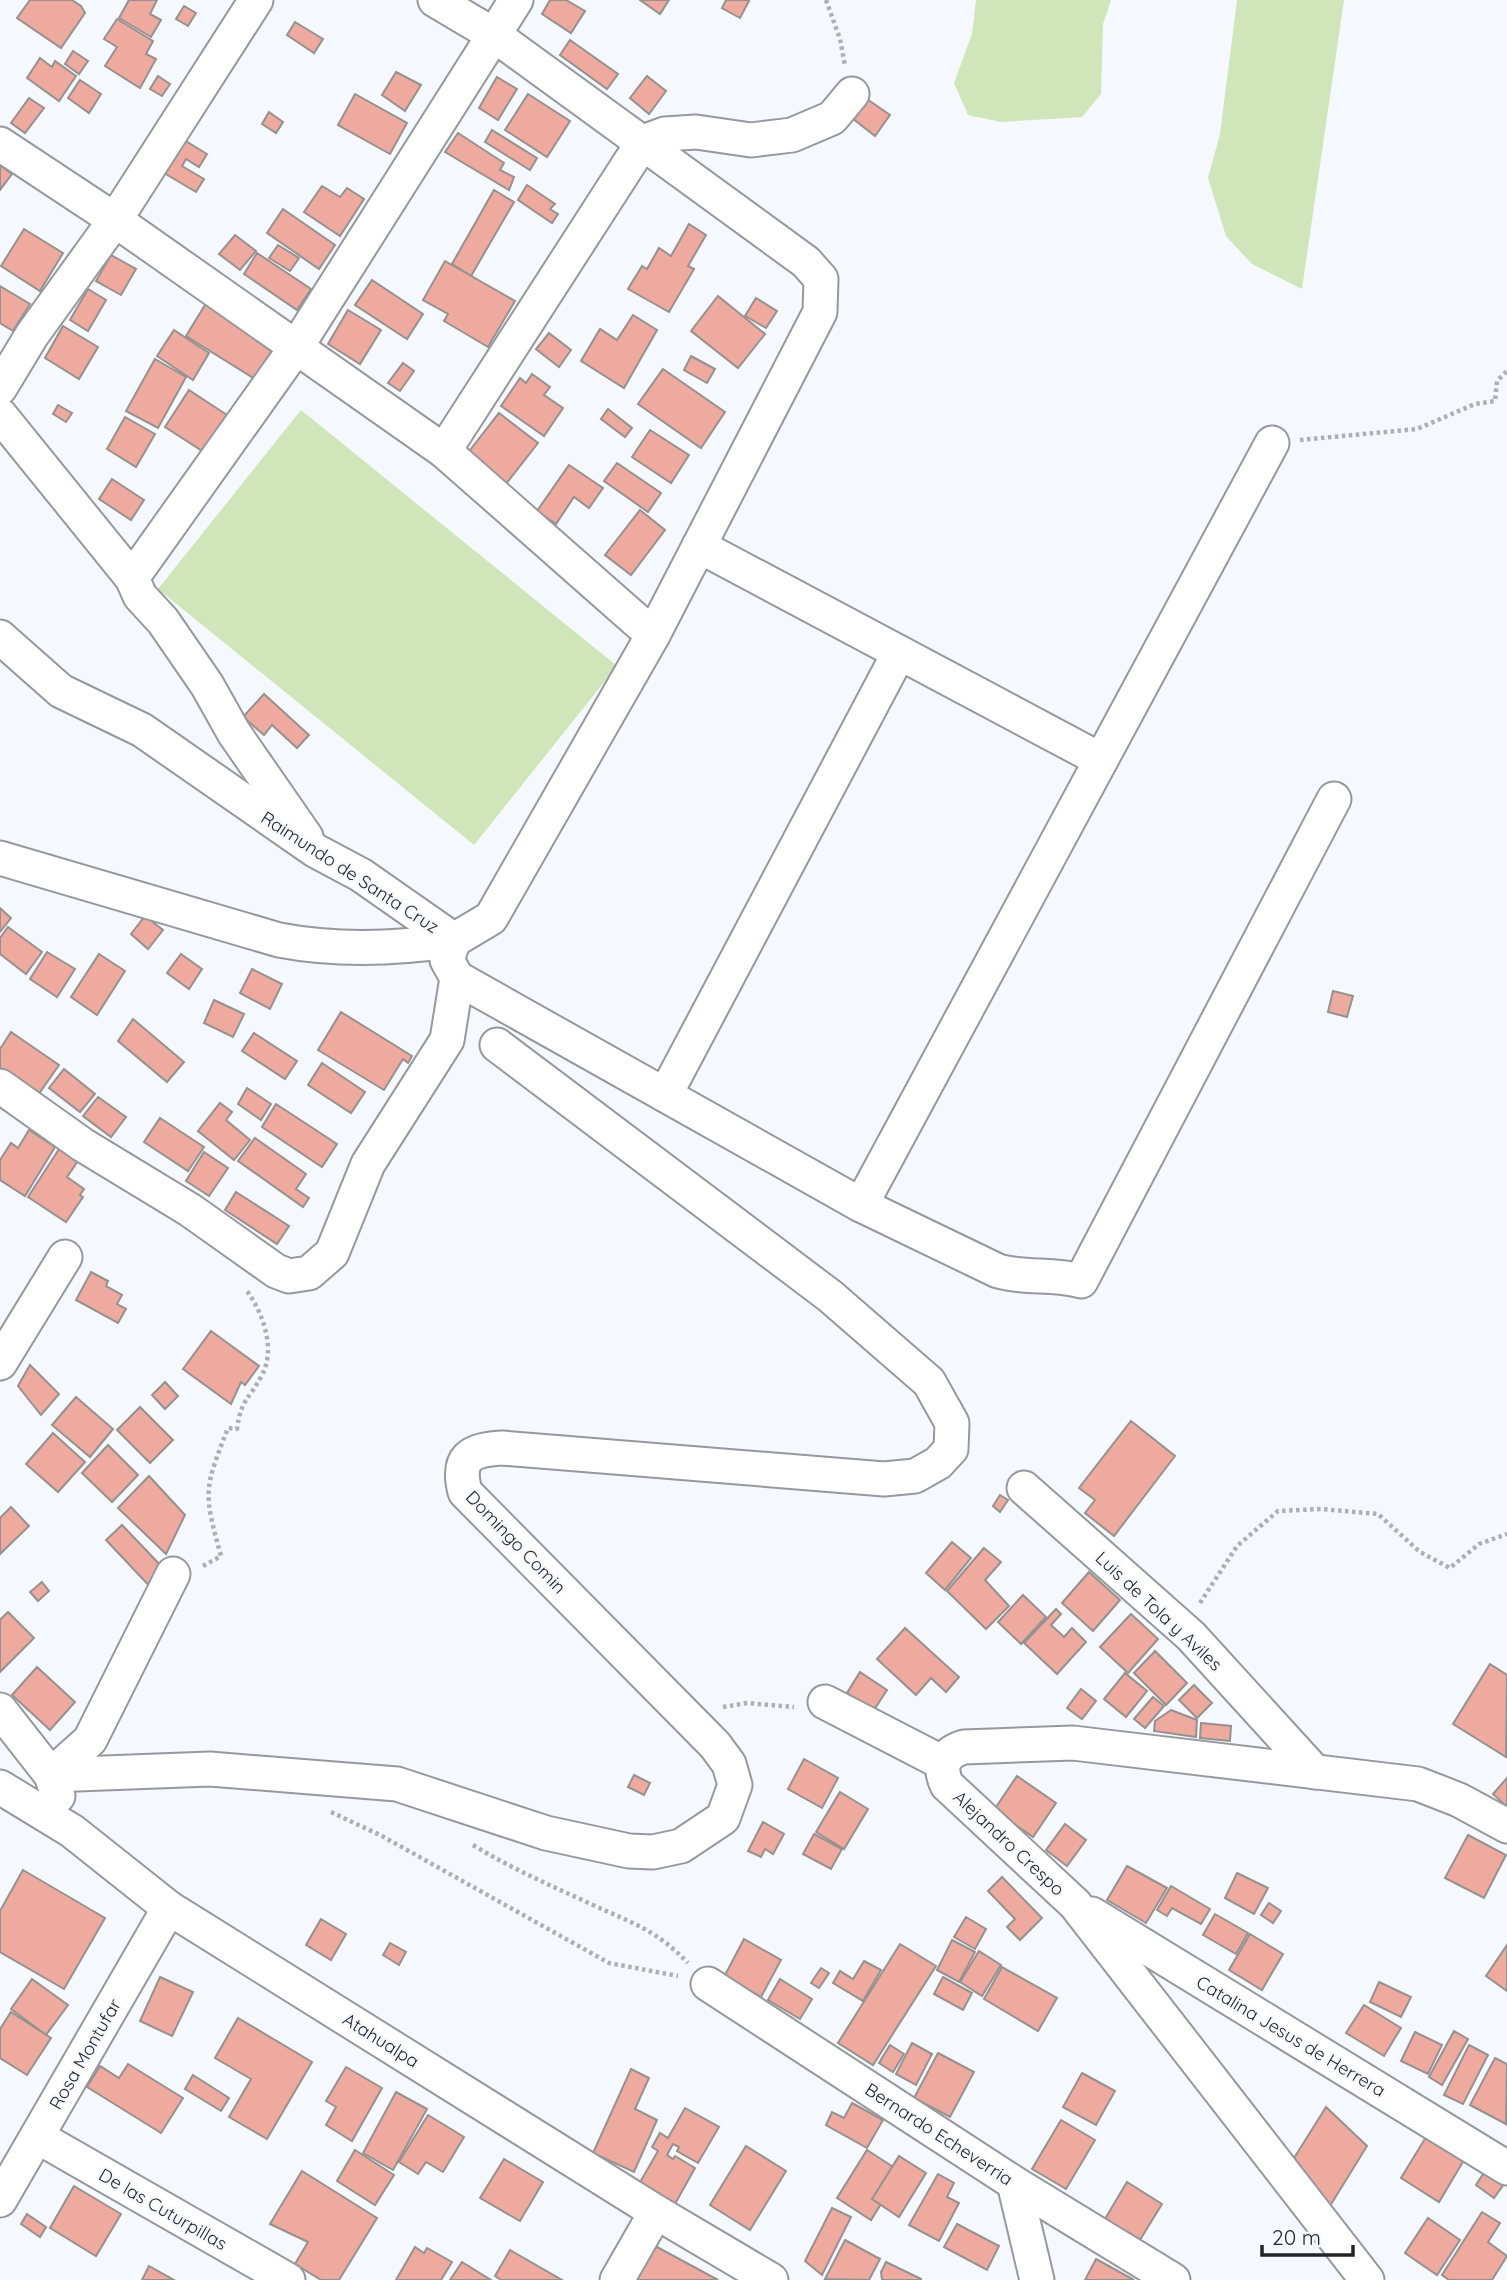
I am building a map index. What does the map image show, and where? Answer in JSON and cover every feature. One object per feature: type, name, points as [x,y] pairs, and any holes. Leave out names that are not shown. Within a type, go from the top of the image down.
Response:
[{"type":"street","points":[[0,388],[32,335],[116,220],[256,0]]},
{"type":"street","points":[[435,0],[494,35],[643,142],[806,262],[821,279],[820,312],[653,635],[491,918],[454,940],[447,960],[457,978],[861,1205],[1015,1276],[1066,1277],[1081,1281],[1334,799]]},
{"type":"street","points":[[132,578],[297,346],[516,0]]},
{"type":"street","points":[[444,451],[643,142],[665,134],[696,132],[751,140],[792,135],[832,118],[852,94]]},
{"type":"street","points":[[0,144],[116,220],[444,451],[653,635]]},
{"type":"street","points":[[0,415],[132,578],[140,596],[163,621],[207,685],[234,733],[316,851]]},
{"type":"street","points":[[861,1205],[1272,443]]},
{"type":"street","points":[[699,546],[1101,760]]},
{"type":"street","name":"Raimundo de Santa Cruz","points":[[0,637],[61,691],[142,730],[316,851],[361,875],[454,940]]},
{"type":"street","points":[[665,1095],[899,653]]},
{"type":"street","name":"Raimundo de Santa Cruz","points":[[0,858],[266,936],[314,946],[409,947],[454,940]]},
{"type":"street","points":[[0,1086],[83,1145],[190,1210],[276,1271],[289,1276],[309,1273],[332,1254],[368,1164],[447,1040],[457,978]]},
{"type":"street","name":"Domingo Comin","points":[[51,1776],[210,1769],[397,1784],[546,1833],[629,1851],[653,1852],[681,1846],[703,1834],[723,1818],[731,1803],[735,1785],[729,1764],[694,1724],[465,1492],[461,1476],[464,1461],[477,1450],[502,1448],[884,1479],[915,1476],[938,1463],[950,1448],[952,1423],[929,1382],[830,1296],[497,1045]]},
{"type":"street","points":[[0,1363],[65,1257]]},
{"type":"street","name":"Luis de Tola y Aviles","points":[[1024,1488],[1191,1636],[1315,1772]]},
{"type":"street","points":[[51,1776],[90,1740],[173,1574]]},
{"type":"street","points":[[825,1702],[943,1763],[953,1750],[964,1747],[1073,1743],[1418,1784],[1459,1800],[1507,1826]]},
{"type":"street","points":[[0,1710],[51,1776],[72,1831]]},
{"type":"street","name":"Alejandro Crespo","points":[[943,1763],[942,1775],[947,1785],[1074,1903],[1367,2280]]},
{"type":"street","name":"Atahualpa","points":[[0,1787],[72,1831],[169,1908],[656,2213],[771,2280]]},
{"type":"street","name":"Catalina Jesus de Herrera","points":[[1074,1903],[1507,2168]]},
{"type":"street","name":"Rosa Montufar","points":[[0,2200],[169,1908]]},
{"type":"street","name":"Bernardo Echeverria","points":[[708,1984],[1014,2183],[1173,2280]]},
{"type":"street","name":"De las Cuturpillas","points":[[38,2137],[288,2280]]},
{"type":"street","points":[[1014,2183],[1038,2280]]},
{"type":"street","points":[[617,2280],[656,2213]]},
{"type":"path","points":[[826,0],[840,39],[852,94]]},
{"type":"path","points":[[1272,443],[1418,429],[1475,404],[1495,401],[1497,381],[1507,371]]},
{"type":"path","points":[[173,1574],[197,1570],[221,1556],[206,1493],[209,1473],[228,1428],[237,1429],[240,1407],[264,1373],[269,1347],[257,1306],[243,1287]]},
{"type":"path","points":[[1191,1636],[1196,1611],[1206,1589],[1237,1546],[1278,1511],[1321,1509],[1378,1514],[1420,1552],[1450,1568],[1479,1544],[1507,1534]]},
{"type":"path","points":[[694,1724],[721,1707],[747,1703],[811,1708],[825,1702]]},
{"type":"path","points":[[328,1811],[382,1836],[609,1963],[650,1969],[708,1984]]},
{"type":"path","points":[[466,1840],[511,1868],[640,1924],[670,1944],[708,1984]]},
{"type":"green space","points":[[976,0],[1111,0],[1103,24],[1101,94],[1082,117],[1001,122],[968,115],[954,83],[972,34]]},
{"type":"green space","points":[[1237,0],[1344,0],[1302,289],[1252,264],[1226,236],[1208,178],[1220,134]]},
{"type":"green space","points":[[301,410],[617,666],[474,845],[158,589]]},
{"type":"building","points":[[30,0],[72,0],[81,6],[85,13],[61,48],[17,18]]},
{"type":"building","points":[[129,0],[157,0],[150,14],[161,20],[151,37],[119,18]]},
{"type":"building","points":[[550,0],[566,0],[585,11],[571,33],[542,14]]},
{"type":"building","points":[[640,0],[669,0],[660,14]]},
{"type":"building","points":[[726,0],[749,1],[740,18],[722,8]]},
{"type":"building","points":[[184,6],[196,13],[188,26],[176,19]]},
{"type":"building","points":[[117,19],[153,41],[146,54],[156,59],[140,88],[105,66],[117,47],[104,39]]},
{"type":"building","points":[[295,22],[323,39],[314,53],[287,35]]},
{"type":"building","points":[[570,40],[618,74],[607,89],[560,55]]},
{"type":"building","points":[[73,51],[88,61],[79,74],[65,64]]},
{"type":"building","points":[[40,58],[52,67],[55,61],[76,76],[59,101],[27,78]]},
{"type":"building","points":[[396,72],[421,85],[405,111],[382,95]]},
{"type":"building","points":[[158,76],[170,84],[162,96],[150,89]]},
{"type":"building","points":[[647,76],[666,91],[649,114],[630,98]]},
{"type":"building","points":[[497,77],[517,89],[498,120],[479,108]]},
{"type":"building","points":[[80,80],[101,94],[89,113],[68,98]]},
{"type":"building","points":[[355,94],[407,123],[390,154],[338,125]]},
{"type":"building","points":[[528,94],[570,121],[547,157],[505,130]]},
{"type":"building","points":[[29,98],[44,108],[25,133],[11,123]]},
{"type":"building","points":[[867,99],[890,115],[875,136],[852,118]]},
{"type":"building","points":[[269,112],[283,122],[276,133],[262,124]]},
{"type":"building","points":[[492,130],[537,158],[530,170],[485,142]]},
{"type":"building","points":[[458,133],[504,163],[500,170],[514,177],[509,190],[445,152]]},
{"type":"building","points":[[184,140],[207,154],[199,167],[186,159],[182,166],[204,179],[196,192],[164,173]]},
{"type":"building","points":[[0,165],[12,174],[0,190]]},
{"type":"building","points":[[527,185],[555,204],[550,209],[558,214],[552,223],[518,200]]},
{"type":"building","points":[[322,186],[340,197],[347,188],[364,199],[340,236],[304,212]]},
{"type":"building","points":[[494,190],[514,202],[471,276],[452,264]]},
{"type":"building","points":[[283,209],[335,245],[319,269],[267,233]]},
{"type":"building","points":[[689,224],[706,235],[688,266],[694,269],[669,312],[628,289],[642,266],[647,269],[659,248],[671,256]]},
{"type":"building","points":[[24,229],[63,253],[40,291],[1,266]]},
{"type":"building","points":[[235,235],[256,251],[240,270],[219,254]]},
{"type":"building","points":[[278,245],[299,258],[290,271],[269,258]]},
{"type":"building","points":[[257,253],[311,289],[297,310],[244,274]]},
{"type":"building","points":[[111,255],[136,269],[121,295],[96,281]]},
{"type":"building","points":[[445,261],[515,301],[488,347],[444,321],[448,314],[423,300]]},
{"type":"building","points":[[372,280],[423,314],[407,339],[355,305]]},
{"type":"building","points":[[0,286],[30,304],[13,331],[0,323]]},
{"type":"building","points":[[88,289],[106,300],[88,331],[70,320]]},
{"type":"building","points":[[718,296],[765,334],[738,368],[691,331]]},
{"type":"building","points":[[756,298],[777,311],[766,328],[745,316]]},
{"type":"building","points":[[208,300],[277,342],[255,379],[186,336]]},
{"type":"building","points":[[348,310],[381,330],[360,364],[328,344]]},
{"type":"building","points":[[633,315],[657,330],[624,388],[581,361],[600,329],[617,340]]},
{"type":"building","points":[[63,326],[98,347],[79,379],[45,358]]},
{"type":"building","points":[[174,330],[209,353],[193,380],[157,356]]},
{"type":"building","points":[[549,333],[571,350],[559,367],[536,349]]},
{"type":"building","points":[[691,356],[715,369],[707,383],[684,370]]},
{"type":"building","points":[[155,359],[186,377],[158,428],[126,411]]},
{"type":"building","points":[[403,363],[414,371],[400,391],[388,383]]},
{"type":"building","points":[[663,369],[725,412],[701,448],[638,404]]},
{"type":"building","points":[[532,374],[550,387],[544,395],[563,408],[544,436],[501,406],[520,378],[526,383]]},
{"type":"building","points":[[189,390],[230,417],[207,454],[165,427]]},
{"type":"building","points":[[58,405],[72,413],[66,422],[53,414]]},
{"type":"building","points":[[608,409],[632,428],[625,437],[601,419]]},
{"type":"building","points":[[499,413],[538,443],[506,484],[467,454]]},
{"type":"building","points":[[125,417],[155,434],[136,467],[107,449]]},
{"type":"building","points":[[650,430],[689,455],[671,483],[632,457]]},
{"type":"building","points":[[617,463],[661,493],[648,512],[604,481]]},
{"type":"building","points":[[569,465],[603,488],[589,508],[574,497],[556,524],[537,511]]},
{"type":"building","points":[[112,479],[144,500],[131,520],[99,499]]},
{"type":"building","points":[[640,510],[665,530],[631,575],[605,555]]},
{"type":"building","points":[[264,694],[309,735],[297,748],[272,725],[264,735],[243,717]]},
{"type":"building","points":[[0,908],[11,918],[0,932]]},
{"type":"building","points":[[145,916],[163,930],[148,949],[131,934]]},
{"type":"building","points":[[8,927],[42,952],[26,974],[0,954],[0,938]]},
{"type":"building","points":[[47,952],[75,969],[57,997],[30,979]]},
{"type":"building","points":[[99,954],[125,971],[97,1015],[71,997]]},
{"type":"building","points":[[181,954],[202,969],[189,989],[167,973]]},
{"type":"building","points":[[252,969],[282,984],[270,1009],[240,993]]},
{"type":"building","points":[[1333,991],[1353,996],[1347,1017],[1328,1012]]},
{"type":"building","points":[[214,1000],[244,1014],[233,1037],[204,1023]]},
{"type":"building","points":[[341,1012],[412,1056],[408,1063],[403,1059],[384,1090],[318,1050]]},
{"type":"building","points":[[133,1019],[184,1062],[167,1082],[118,1041]]},
{"type":"building","points":[[11,1032],[59,1065],[38,1095],[0,1069],[0,1049]]},
{"type":"building","points":[[254,1033],[297,1061],[285,1079],[242,1051]]},
{"type":"building","points":[[322,1063],[365,1092],[351,1113],[308,1085]]},
{"type":"building","points":[[64,1069],[95,1094],[80,1112],[49,1088]]},
{"type":"building","points":[[247,1088],[271,1104],[261,1120],[238,1104]]},
{"type":"building","points":[[98,1097],[126,1117],[111,1137],[83,1116]]},
{"type":"building","points":[[220,1103],[232,1112],[226,1120],[250,1140],[234,1160],[198,1131]]},
{"type":"building","points":[[276,1104],[337,1144],[322,1167],[262,1127]]},
{"type":"building","points":[[160,1118],[204,1147],[188,1171],[144,1142]]},
{"type":"building","points":[[29,1130],[55,1147],[25,1196],[0,1180],[0,1160],[11,1143],[18,1148]]},
{"type":"building","points":[[255,1138],[306,1174],[296,1189],[309,1198],[303,1207],[238,1161]]},
{"type":"building","points":[[59,1149],[78,1161],[67,1177],[84,1189],[80,1195],[83,1197],[66,1222],[28,1197]]},
{"type":"building","points":[[204,1152],[228,1168],[209,1196],[186,1181]]},
{"type":"building","points":[[236,1192],[289,1226],[277,1244],[225,1210]]},
{"type":"building","points":[[91,1272],[108,1281],[106,1286],[122,1295],[117,1304],[126,1309],[118,1323],[76,1300]]},
{"type":"building","points":[[211,1331],[259,1366],[245,1385],[241,1382],[231,1404],[183,1369]]},
{"type":"building","points":[[30,1365],[59,1394],[41,1415],[18,1386]]},
{"type":"building","points":[[165,1382],[178,1396],[165,1409],[152,1395]]},
{"type":"building","points":[[76,1397],[113,1429],[90,1457],[52,1425]]},
{"type":"building","points":[[140,1407],[173,1440],[150,1463],[117,1430]]},
{"type":"building","points":[[1131,1421],[1175,1456],[1114,1536],[1085,1513],[1095,1500],[1079,1488]]},
{"type":"building","points":[[53,1433],[85,1462],[58,1492],[26,1464]]},
{"type":"building","points":[[108,1445],[138,1475],[112,1502],[82,1473]]},
{"type":"building","points":[[149,1476],[185,1515],[166,1554],[118,1508]]},
{"type":"building","points":[[1000,1495],[1008,1500],[1000,1512],[993,1506]]},
{"type":"building","points":[[11,1507],[29,1526],[0,1554],[0,1518]]},
{"type":"building","points":[[122,1525],[165,1570],[155,1592],[106,1540]]},
{"type":"building","points":[[952,1542],[971,1558],[945,1590],[926,1573]]},
{"type":"building","points":[[984,1548],[1001,1562],[985,1580],[1009,1606],[986,1629],[947,1591]]},
{"type":"building","points":[[1089,1572],[1120,1600],[1093,1631],[1062,1603]]},
{"type":"building","points":[[42,1582],[49,1591],[38,1601],[30,1592]]},
{"type":"building","points":[[1023,1595],[1046,1617],[1021,1644],[998,1622]]},
{"type":"building","points":[[1056,1609],[1061,1614],[1051,1625],[1064,1637],[1072,1628],[1086,1642],[1057,1674],[1024,1643]]},
{"type":"building","points":[[8,1612],[34,1638],[0,1672],[0,1620]]},
{"type":"building","points":[[1131,1614],[1158,1639],[1128,1673],[1100,1647]]},
{"type":"building","points":[[905,1628],[959,1677],[946,1692],[931,1678],[916,1695],[877,1659]]},
{"type":"building","points":[[1155,1651],[1187,1683],[1166,1705],[1134,1673]]},
{"type":"building","points":[[1490,1664],[1507,1675],[1506,1757],[1453,1724]]},
{"type":"building","points":[[37,1667],[75,1702],[50,1730],[12,1695]]},
{"type":"building","points":[[860,1672],[887,1690],[874,1710],[847,1693]]},
{"type":"building","points":[[1125,1673],[1147,1691],[1126,1717],[1104,1699]]},
{"type":"building","points":[[1194,1685],[1212,1703],[1197,1718],[1179,1700]]},
{"type":"building","points":[[1081,1689],[1096,1701],[1082,1719],[1067,1708]]},
{"type":"building","points":[[1153,1697],[1164,1706],[1145,1728],[1134,1719]]},
{"type":"building","points":[[1171,1710],[1197,1720],[1196,1737],[1154,1731],[1155,1721]]},
{"type":"building","points":[[1201,1723],[1231,1726],[1230,1741],[1200,1738]]},
{"type":"building","points":[[804,1759],[838,1778],[822,1808],[788,1789]]},
{"type":"building","points":[[634,1775],[650,1783],[644,1795],[628,1787]]},
{"type":"building","points":[[1017,1776],[1056,1803],[1033,1837],[994,1810]]},
{"type":"building","points":[[1507,1778],[1507,1807],[1493,1794]]},
{"type":"building","points":[[840,1792],[868,1809],[844,1849],[816,1832]]},
{"type":"building","points":[[763,1822],[784,1834],[773,1854],[765,1849],[761,1857],[748,1851]]},
{"type":"building","points":[[1065,1824],[1086,1840],[1067,1866],[1046,1850]]},
{"type":"building","points":[[814,1834],[842,1849],[831,1869],[803,1854]]},
{"type":"building","points":[[1468,1835],[1506,1855],[1484,1898],[1445,1878]]},
{"type":"building","points":[[1127,1866],[1167,1888],[1146,1923],[1107,1900]]},
{"type":"building","points":[[23,1870],[105,1918],[64,1989],[0,1952],[0,1911]]},
{"type":"building","points":[[1237,1873],[1268,1888],[1254,1914],[1225,1898]]},
{"type":"building","points":[[1002,1877],[1042,1918],[1020,1940],[1007,1927],[1015,1919],[988,1891]]},
{"type":"building","points":[[1171,1886],[1210,1909],[1201,1924],[1172,1908],[1167,1916],[1157,1910]]},
{"type":"building","points":[[1269,1903],[1281,1911],[1273,1923],[1261,1915]]},
{"type":"building","points":[[1215,1914],[1248,1933],[1236,1954],[1203,1935]]},
{"type":"building","points":[[966,1917],[986,1929],[975,1949],[954,1937]]},
{"type":"building","points":[[321,1919],[346,1934],[331,1960],[306,1945]]},
{"type":"building","points":[[1250,1934],[1283,1954],[1262,1990],[1229,1970]]},
{"type":"building","points":[[744,1939],[781,1960],[761,1997],[724,1977]]},
{"type":"building","points":[[952,1940],[975,1952],[959,1982],[937,1970]]},
{"type":"building","points":[[390,1943],[406,1952],[399,1965],[383,1955]]},
{"type":"building","points":[[900,1944],[936,1966],[873,2065],[838,2043]]},
{"type":"building","points":[[1507,1945],[1507,1991],[1486,1976]]},
{"type":"building","points":[[979,1951],[1001,1965],[982,1996],[960,1982]]},
{"type":"building","points":[[864,1961],[881,1970],[863,2001],[833,1983],[840,1971],[853,1979]]},
{"type":"building","points":[[1002,1967],[1057,1998],[1038,2031],[984,1999]]},
{"type":"building","points":[[821,1968],[829,1973],[819,1988],[811,1983]]},
{"type":"building","points":[[160,1977],[193,1992],[172,2036],[140,2021]]},
{"type":"building","points":[[943,1977],[972,1993],[963,2010],[934,1994]]},
{"type":"building","points":[[32,1979],[68,2005],[46,2035],[11,2009]]},
{"type":"building","points":[[780,1979],[812,1999],[800,2019],[768,2000]]},
{"type":"building","points":[[1379,1982],[1411,1997],[1401,2017],[1370,2002]]},
{"type":"building","points":[[1364,2005],[1401,2028],[1384,2056],[1346,2033]]},
{"type":"building","points":[[11,2012],[51,2038],[27,2075],[0,2058],[0,2029]]},
{"type":"building","points":[[238,2018],[312,2062],[267,2139],[229,2117],[251,2079],[215,2058]]},
{"type":"building","points":[[1454,2031],[1468,2039],[1442,2085],[1429,2077]]},
{"type":"building","points":[[1415,2032],[1442,2045],[1428,2074],[1401,2061]]},
{"type":"building","points":[[912,2043],[932,2054],[916,2085],[896,2074]]},
{"type":"building","points":[[890,2045],[904,2054],[893,2072],[879,2063]]},
{"type":"building","points":[[1469,2045],[1488,2055],[1463,2104],[1444,2095]]},
{"type":"building","points":[[938,2053],[974,2072],[950,2117],[914,2098]]},
{"type":"building","points":[[1495,2058],[1507,2064],[1506,2124],[1470,2105]]},
{"type":"building","points":[[128,2064],[183,2098],[161,2133],[87,2087],[100,2066],[119,2078]]},
{"type":"building","points":[[346,2067],[382,2088],[352,2141],[326,2125],[336,2107],[326,2101]]},
{"type":"building","points":[[631,2069],[649,2078],[635,2109],[657,2120],[634,2172],[593,2153]]},
{"type":"building","points":[[1082,2073],[1115,2091],[1096,2125],[1063,2107]]},
{"type":"building","points":[[193,2075],[229,2098],[221,2111],[185,2089]]},
{"type":"building","points":[[396,2092],[427,2109],[393,2170],[363,2153]]},
{"type":"building","points":[[852,2103],[883,2120],[867,2148],[826,2125],[832,2112],[844,2118]]},
{"type":"building","points":[[1326,2107],[1367,2146],[1330,2206],[1289,2166]]},
{"type":"building","points":[[685,2108],[719,2127],[698,2163],[677,2151],[679,2147],[673,2144],[667,2155],[673,2159],[675,2156],[695,2168],[675,2204],[639,2184],[658,2151],[652,2147],[660,2133],[668,2138]]},
{"type":"building","points":[[428,2115],[464,2137],[443,2172],[426,2162],[418,2174],[399,2162]]},
{"type":"building","points":[[1061,2120],[1095,2140],[1066,2189],[1032,2169]]},
{"type":"building","points":[[1426,2137],[1464,2160],[1439,2202],[1401,2178]]},
{"type":"building","points":[[746,2146],[786,2171],[750,2230],[710,2205]]},
{"type":"building","points":[[355,2150],[394,2175],[375,2205],[337,2181]]},
{"type":"building","points":[[867,2150],[901,2172],[871,2220],[837,2198]]},
{"type":"building","points":[[899,2156],[926,2173],[899,2217],[872,2199]]},
{"type":"building","points":[[504,2159],[543,2182],[520,2221],[480,2198]]},
{"type":"building","points":[[302,2171],[377,2218],[339,2280],[321,2280],[295,2264],[308,2242],[270,2224]]},
{"type":"building","points":[[1485,2171],[1504,2184],[1494,2198],[1476,2185]]},
{"type":"building","points":[[938,2174],[954,2183],[947,2197],[959,2203],[939,2241],[909,2225]]},
{"type":"building","points":[[1127,2182],[1162,2204],[1140,2240],[1105,2219]]},
{"type":"building","points":[[74,2186],[121,2214],[96,2256],[50,2228]]},
{"type":"building","points":[[832,2208],[851,2217],[822,2275],[805,2261]]},
{"type":"building","points":[[1482,2212],[1500,2223],[1488,2242],[1507,2256],[1492,2280],[1449,2280],[1442,2275]]},
{"type":"building","points":[[27,2214],[46,2227],[40,2237],[21,2224]]},
{"type":"building","points":[[1428,2218],[1460,2240],[1437,2275],[1405,2253]]},
{"type":"building","points":[[957,2224],[999,2246],[987,2270],[944,2247]]},
{"type":"building","points":[[644,2240],[718,2280],[623,2280]]},
{"type":"building","points":[[845,2240],[880,2259],[869,2280],[825,2279]]},
{"type":"building","points":[[415,2247],[424,2253],[427,2248],[452,2262],[441,2280],[396,2280]]},
{"type":"building","points":[[510,2250],[562,2280],[501,2280],[495,2276]]},
{"type":"building","points":[[1096,2259],[1134,2280],[1085,2280]]},
{"type":"building","points":[[462,2262],[491,2280],[450,2280]]},
{"type":"building","points":[[886,2262],[921,2280],[882,2280],[881,2272]]},
{"type":"building","points":[[149,2266],[174,2280],[142,2280]]}]
